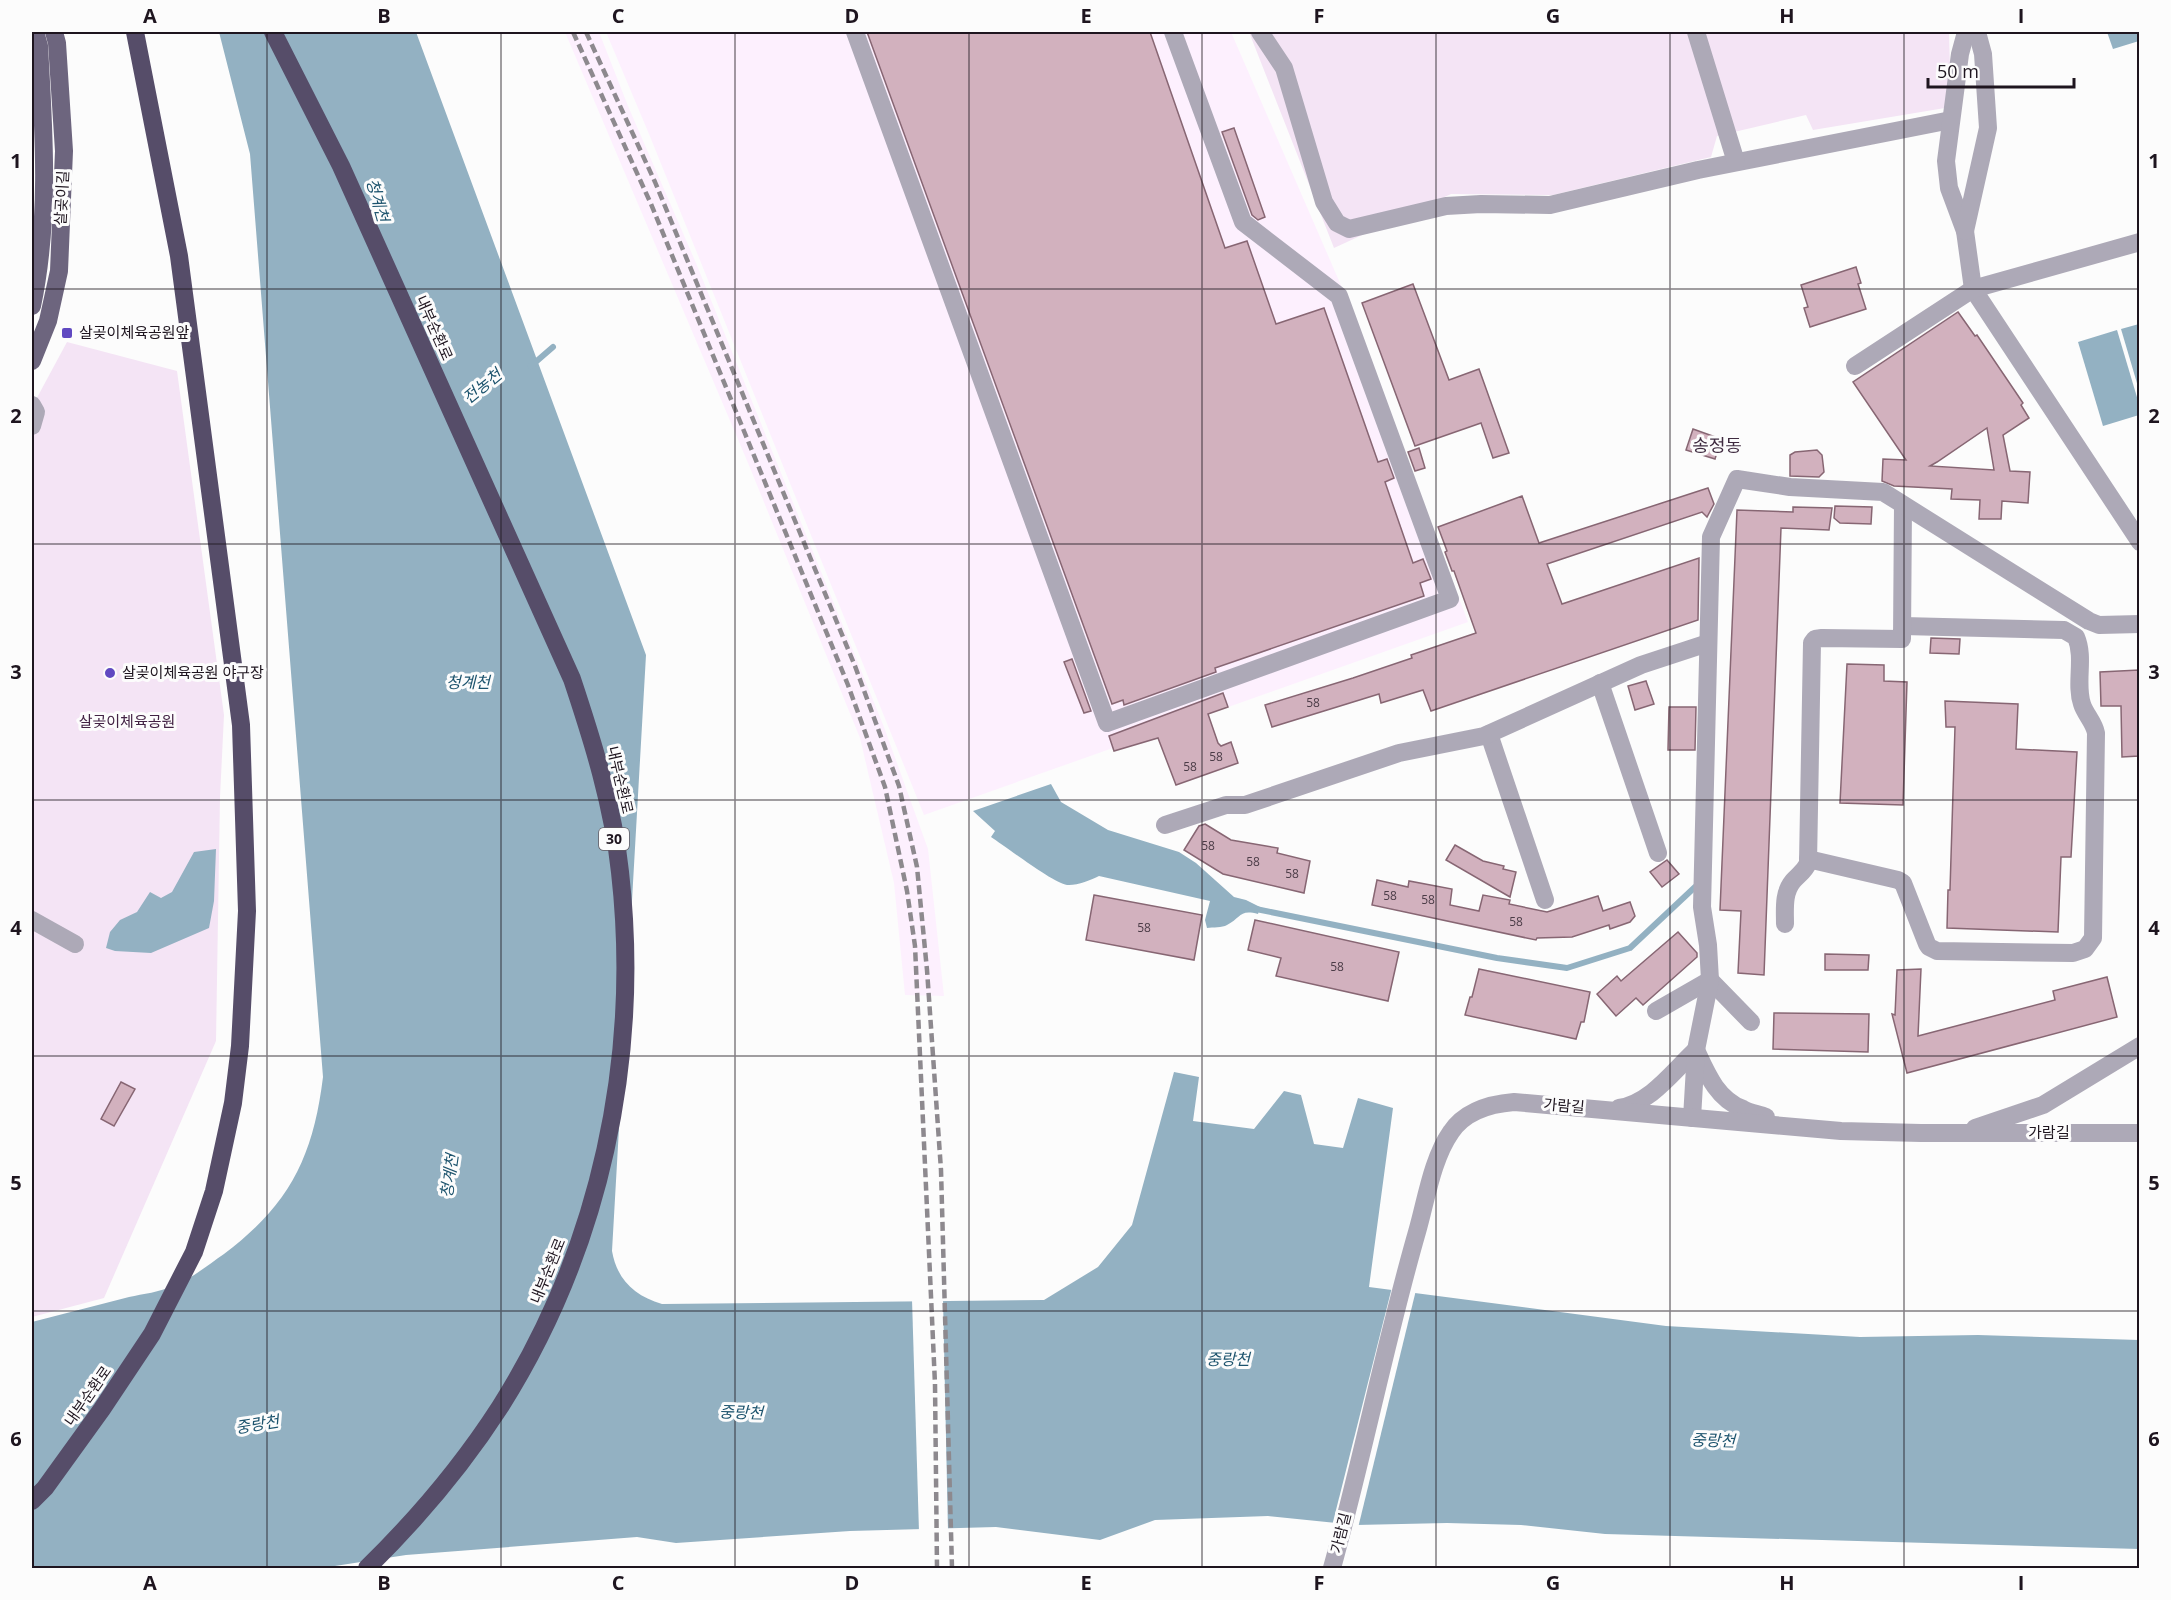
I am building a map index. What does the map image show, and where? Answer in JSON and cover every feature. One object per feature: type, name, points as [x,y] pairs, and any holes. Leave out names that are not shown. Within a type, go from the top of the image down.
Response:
[{"type":"highway","name":"내부순환로","points":[[32,1501],[45,1488],[102,1409],[152,1334],[194,1252],[214,1191],[233,1102],[240,1046],[247,911],[241,725],[179,256],[135,32]]},
{"type":"highway","name":"내부순환로","points":[[273,32],[341,166],[572,679],[601,771],[620,870],[623,908],[624,1027],[615,1101],[596,1191],[565,1281],[523,1369],[474,1445],[434,1498],[367,1569]]},
{"type":"main road","name":"살곶이길","points":[[32,306],[40,268],[45,152],[39,46],[35,32]]},
{"type":"main road","name":"살곶이길","points":[[32,361],[48,321],[59,271],[64,151],[57,43],[54,32]]},
{"type":"street","points":[[855,32],[1107,723],[1450,599],[1340,296],[1243,222],[1173,32]]},
{"type":"street","points":[[1260,32],[1284,68],[1324,202],[1337,223],[1349,229],[1446,206],[1550,205],[1736,162],[1952,120]]},
{"type":"street","points":[[1695,32],[1736,162]]},
{"type":"street","points":[[1966,32],[1960,54],[1946,161],[1949,188],[1965,231],[1973,289],[2139,542]]},
{"type":"street","points":[[1965,231],[1988,128],[1983,54],[1977,32]]},
{"type":"street","points":[[1855,366],[1973,289],[2139,242]]},
{"type":"street","points":[[32,405],[36,412],[32,426]]},
{"type":"street","points":[[1692,1118],[1696,1050],[1710,980],[1708,945],[1702,907],[1711,537],[1737,479],[1790,488],[1877,490],[2089,621],[2106,626],[2139,624]]},
{"type":"street","points":[[1785,924],[1785,901],[1788,889],[1806,868],[1808,859],[1812,643],[1815,639],[1822,638],[1902,639],[1904,505]]},
{"type":"street","points":[[1808,859],[1903,883],[1929,948],[1937,951],[2073,953],[2085,949],[2093,938],[2096,734],[2095,727],[2081,701],[2079,647],[2076,637],[2064,630],[1903,626]]},
{"type":"street","points":[[1165,825],[1226,805],[1245,805],[1399,753],[1473,740],[1641,665],[1708,643]]},
{"type":"street","points":[[1600,683],[1658,853]]},
{"type":"street","points":[[1489,734],[1545,900]]},
{"type":"street","points":[[32,920],[75,944]]},
{"type":"street","points":[[1656,1011],[1710,980]]},
{"type":"street","points":[[1710,980],[1751,1022]]},
{"type":"street","points":[[1959,1133],[2043,1105],[2139,1046]]},
{"type":"street","points":[[1608,1110],[1631,1106],[1645,1098],[1696,1050]]},
{"type":"street","points":[[1696,1050],[1710,1082],[1730,1103],[1765,1116],[1780,1126]]},
{"type":"street","name":"가람길","points":[[1334,1560],[1411,1254],[1437,1161],[1450,1133],[1458,1122],[1470,1114],[1499,1103],[1514,1102],[1841,1131],[2139,1132]]},
{"type":"shaded area","points":[[565,32],[599,32],[628,106],[696,263],[884,727],[928,849],[944,996],[905,995],[894,883],[860,738],[748,463]]},
{"type":"shaded area","points":[[606,32],[1231,32],[1343,290],[1468,622],[924,815]]},
{"type":"green space","points":[[1249,32],[1949,32],[1951,107],[1813,130],[1806,115],[1717,136],[1711,157],[1553,195],[1451,194],[1334,248]]},
{"type":"green space","name":"살곶이체육공원","points":[[67,342],[177,371],[224,715],[220,797],[216,1041],[104,1298],[32,1317],[32,407]]},
{"type":"water","points":[[219,32],[416,32],[646,655],[612,1251],[618,1270],[636,1291],[662,1304],[1044,1300],[1098,1267],[1132,1225],[1174,1072],[1199,1077],[1193,1121],[1254,1129],[1284,1091],[1301,1095],[1314,1144],[1343,1148],[1358,1098],[1393,1108],[1369,1287],[1666,1326],[1860,1337],[1978,1335],[2139,1340],[2139,1549],[1605,1534],[1521,1525],[1447,1523],[1356,1525],[1268,1516],[1155,1520],[1100,1540],[996,1527],[850,1531],[676,1543],[637,1537],[406,1555],[322,1568],[32,1568],[32,1322],[168,1288],[199,1272],[247,1236],[281,1198],[294,1178],[312,1132],[323,1077],[250,154]]},
{"type":"water","points":[[2107,32],[2139,32],[2139,41],[2113,49]]},
{"type":"water","points":[[2140,324],[2139,390],[2121,329]]},
{"type":"water","points":[[2117,330],[2139,404],[2139,415],[2103,426],[2078,342]]},
{"type":"water","points":[[1051,784],[1061,802],[1108,830],[1179,852],[1196,863],[1234,897],[1260,907],[1258,914],[1244,913],[1225,926],[1207,928],[1205,920],[1210,901],[1099,876],[1075,885],[1060,883],[991,837],[995,831],[973,811]]},
{"type":"water","points":[[216,849],[214,901],[209,928],[151,953],[115,951],[106,948],[110,932],[120,920],[137,912],[150,892],[161,898],[172,892],[194,852]]},
{"type":"pier","points":[[1392,1287],[1416,1290],[1358,1528],[1332,1526]]},
{"type":"pier","points":[[943,1298],[948,1531],[919,1532],[912,1299]]},
{"type":"building","points":[[867,32],[1150,32],[1225,248],[1247,241],[1276,324],[1324,308],[1378,462],[1387,459],[1394,478],[1385,482],[1413,563],[1423,559],[1431,579],[1420,583],[1424,596],[1215,668],[1216,672],[1124,705],[1123,700],[1112,704]]},
{"type":"building","points":[[1234,128],[1265,217],[1258,220],[1252,215],[1222,132]]},
{"type":"building","points":[[1856,267],[1861,283],[1858,284],[1866,309],[1810,327],[1804,308],[1808,307],[1801,285]]},
{"type":"building","points":[[1413,284],[1449,380],[1479,369],[1509,453],[1493,458],[1481,423],[1415,446],[1362,303]]},
{"type":"building","points":[[1958,312],[1975,336],[1977,335],[2023,403],[2021,405],[2029,418],[2003,435],[2010,471],[2030,472],[2028,503],[2002,501],[2001,519],[1979,519],[1980,500],[1951,499],[1952,489],[1894,486],[1882,481],[1883,459],[1906,460],[1853,382]],"holes":[[[1987,428],[1994,470],[1930,466]]]},
{"type":"building","points":[[1693,429],[1721,439],[1715,459],[1686,450]]},
{"type":"building","points":[[1419,448],[1425,468],[1415,471],[1408,452]]},
{"type":"building","points":[[1817,450],[1822,455],[1824,472],[1819,477],[1790,476],[1790,455],[1795,452]]},
{"type":"building","points":[[1708,488],[1714,504],[1707,517],[1702,512],[1547,564],[1562,604],[1699,558],[1698,620],[1431,711],[1423,690],[1381,703],[1379,694],[1272,727],[1265,705],[1412,658],[1411,655],[1476,633],[1445,552],[1447,551],[1438,527],[1522,496],[1539,543]]},
{"type":"building","points":[[1835,506],[1872,507],[1871,524],[1840,523],[1834,518]]},
{"type":"building","points":[[1793,507],[1832,508],[1829,530],[1781,528],[1764,975],[1738,973],[1741,911],[1720,910],[1737,510],[1793,512]]},
{"type":"building","points":[[1931,638],[1960,639],[1959,654],[1930,653]]},
{"type":"building","points":[[1072,659],[1091,711],[1084,713],[1064,662]]},
{"type":"building","points":[[1847,664],[1884,665],[1884,681],[1907,682],[1903,805],[1840,803]]},
{"type":"building","points":[[2139,670],[2139,756],[2122,757],[2121,706],[2101,706],[2100,672]]},
{"type":"building","points":[[1646,681],[1654,704],[1635,710],[1628,686]]},
{"type":"building","points":[[1223,693],[1228,707],[1208,714],[1218,743],[1221,746],[1231,742],[1238,763],[1176,785],[1158,738],[1114,751],[1109,736]]},
{"type":"building","points":[[1945,701],[2018,704],[2016,749],[2077,752],[2071,857],[2061,857],[2058,932],[1947,928],[1955,727],[1946,727]]},
{"type":"building","points":[[1669,707],[1696,707],[1695,750],[1668,750]]},
{"type":"building","points":[[1205,824],[1231,840],[1278,848],[1277,853],[1310,861],[1304,893],[1223,874],[1184,850],[1199,826]]},
{"type":"building","points":[[1455,845],[1483,861],[1504,866],[1503,869],[1516,872],[1510,897],[1446,860]]},
{"type":"building","points":[[1667,860],[1679,874],[1662,887],[1650,872]]},
{"type":"building","points":[[1377,880],[1408,887],[1409,881],[1452,889],[1450,905],[1479,911],[1483,895],[1510,900],[1509,904],[1547,912],[1598,896],[1603,911],[1630,902],[1635,916],[1630,922],[1610,929],[1609,925],[1572,937],[1537,938],[1536,940],[1372,905]]},
{"type":"building","points":[[1094,895],[1202,915],[1194,960],[1086,940]]},
{"type":"building","points":[[1255,920],[1399,952],[1388,1001],[1276,976],[1281,958],[1248,950]]},
{"type":"building","points":[[1678,932],[1697,953],[1697,957],[1643,1005],[1636,998],[1616,1016],[1597,994],[1617,976],[1621,981]]},
{"type":"building","points":[[1825,954],[1869,955],[1868,970],[1825,970]]},
{"type":"building","points":[[1479,969],[1590,992],[1584,1022],[1581,1022],[1576,1039],[1465,1015]]},
{"type":"building","points":[[1921,969],[1918,1036],[2055,1000],[2053,991],[2107,977],[2117,1017],[1907,1073],[1892,1014],[1895,1015],[1897,970]]},
{"type":"building","points":[[1774,1013],[1869,1014],[1868,1052],[1773,1049]]},
{"type":"building","points":[[121,1082],[135,1089],[114,1126],[101,1119]]},
{"type":"waterway","name":"전농천","points":[[531,366],[553,347]]},
{"type":"waterway","points":[[1251,908],[1497,958],[1567,968],[1630,948],[1695,887]]},
{"type":"railway","points":[[573,32],[651,204],[848,685],[885,787],[907,891],[915,946],[935,1384],[937,1568]]},
{"type":"railway","points":[[586,32],[655,182],[855,666],[899,786],[917,867],[927,970],[941,1170],[952,1568]]},
{"type":"place","name":"살곶이체육공원앞","points":[[67,333]]},
{"type":"place","name":"살곶이체육공원 야구장","points":[[110,673]]},
{"type":"district","name":"송정동","points":[[1717,446]]},
{"type":"water label","name":"청계천","points":[[378,200]]},
{"type":"water label","name":"청계천","points":[[468,682]]},
{"type":"water label","name":"청계천","points":[[449,1176]]},
{"type":"water label","name":"중랑천","points":[[1228,1359]]},
{"type":"water label","name":"중랑천","points":[[741,1412]]},
{"type":"water label","name":"중랑천","points":[[257,1424]]},
{"type":"water label","name":"중랑천","points":[[1713,1440]]}]
